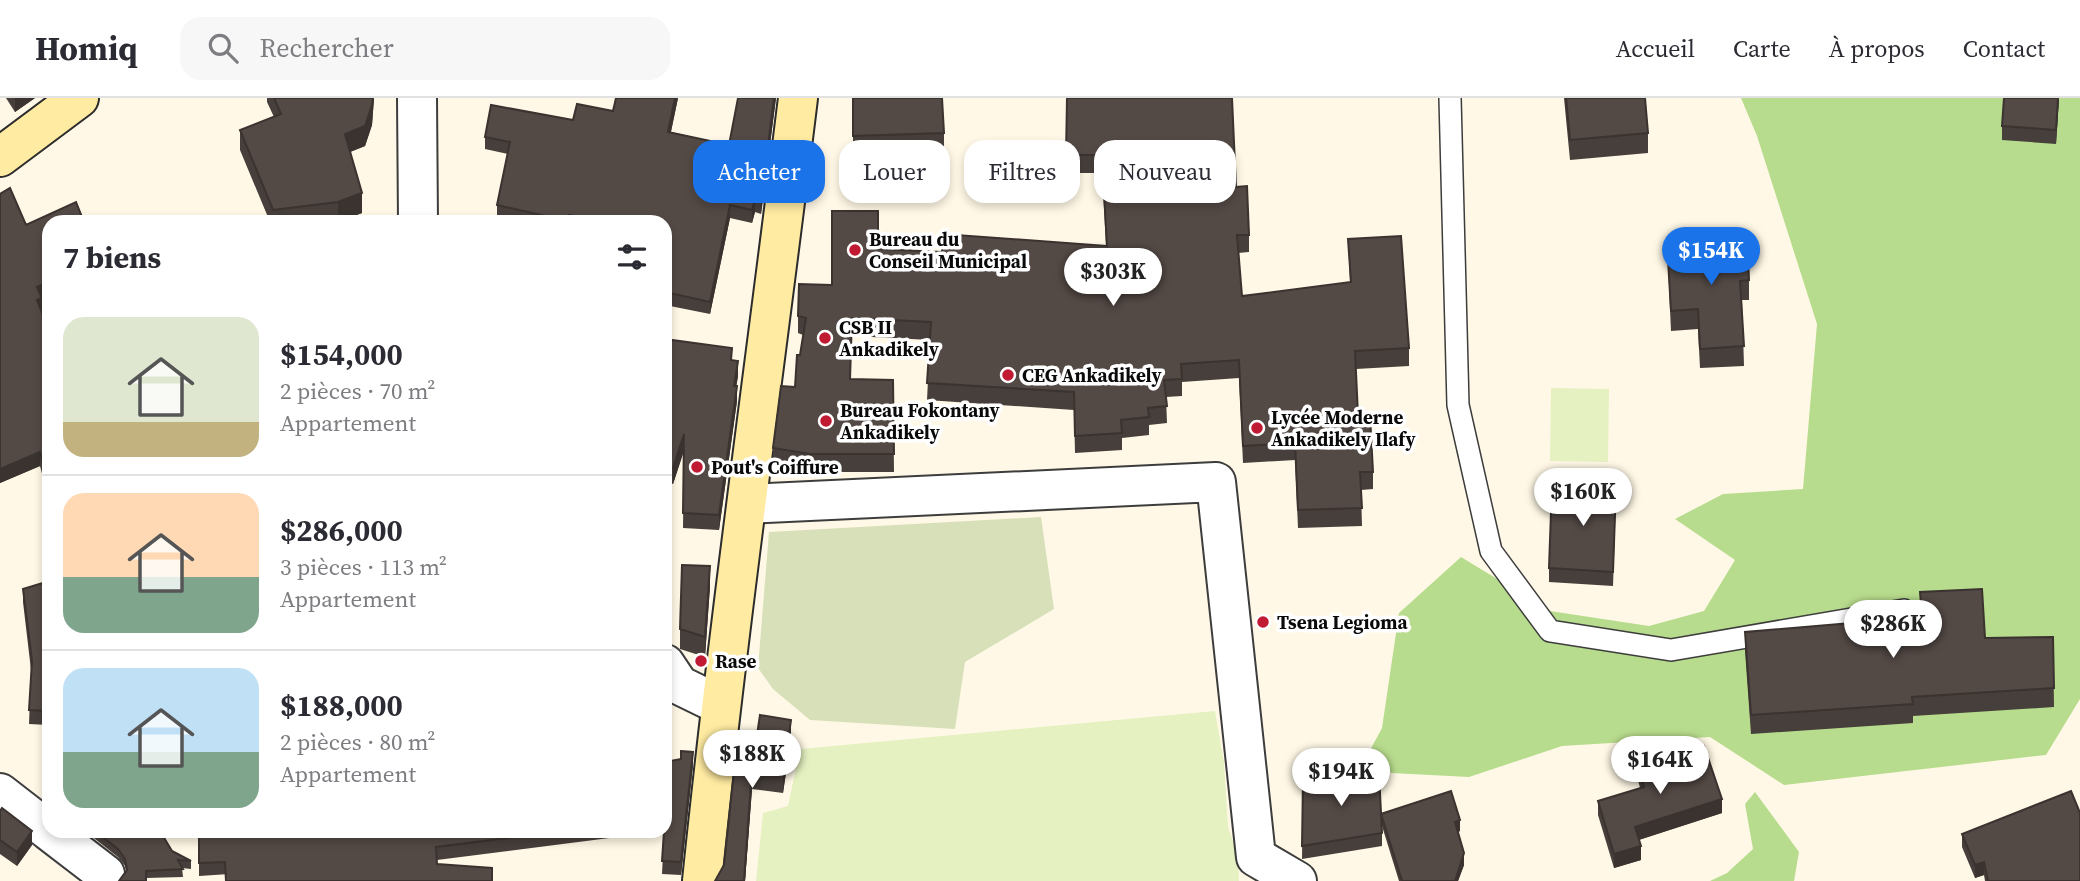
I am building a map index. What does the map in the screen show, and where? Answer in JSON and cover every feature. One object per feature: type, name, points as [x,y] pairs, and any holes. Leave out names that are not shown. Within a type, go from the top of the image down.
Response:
[{"type":"street","points":[[0,157],[79,98]]},
{"type":"street","points":[[417,98],[418,215]]},
{"type":"street","points":[[702,881],[720,705],[748,504],[798,98]]},
{"type":"street","points":[[748,504],[1216,482],[1256,857],[1297,881]]},
{"type":"street","points":[[672,674],[679,685],[720,705]]},
{"type":"street","points":[[0,793],[42,826]]},
{"type":"street","points":[[58,838],[106,874]]},
{"type":"lane","points":[[1450,98],[1458,405],[1492,551],[1550,631],[1671,650],[1904,610]]},
{"type":"green space","points":[[1741,98],[2080,98],[2080,699],[2046,755],[1784,785],[1710,737],[1562,746],[1469,777],[1391,773],[1369,752],[1382,728],[1399,613],[1461,557],[1550,611],[1649,626],[1704,611],[1735,560],[1675,519],[1723,494],[1803,489],[1817,324],[1757,136]]},
{"type":"green space","points":[[1551,388],[1609,389],[1608,462],[1550,461]]},
{"type":"green space","points":[[1041,517],[1054,609],[965,662],[955,729],[810,720],[773,689],[758,668],[769,532]]},
{"type":"green space","points":[[1215,711],[1224,763],[1228,827],[1238,856],[1239,881],[756,881],[763,813],[788,806],[800,749]]},
{"type":"green space","points":[[1755,792],[1799,852],[1794,881],[1710,881],[1727,873],[1753,849],[1745,804]]},
{"type":"building","points":[[274,98],[373,98],[365,126],[345,134],[362,193],[338,202],[273,210],[240,130],[281,114]]},
{"type":"building","points":[[616,98],[675,98],[668,132],[706,140],[693,140],[693,203],[754,203],[752,210],[730,205],[710,302],[672,294],[672,215],[541,215],[497,205],[510,142],[485,137],[491,105],[573,120],[577,104],[613,111]]},
{"type":"building","points":[[738,98],[774,98],[769,140],[730,140]]},
{"type":"building","points":[[853,98],[942,98],[944,133],[853,136]]},
{"type":"building","points":[[1067,98],[1232,98],[1234,140],[1094,140],[1094,155],[1080,155],[1080,140],[1066,140]]},
{"type":"building","points":[[1566,98],[1645,98],[1648,133],[1570,140]]},
{"type":"building","points":[[2004,98],[2058,98],[2056,130],[2002,126]]},
{"type":"building","points":[[1247,186],[1249,235],[1237,235],[1242,296],[1351,282],[1348,239],[1401,236],[1409,348],[1355,351],[1358,415],[1370,415],[1373,472],[1360,472],[1362,508],[1298,510],[1295,443],[1243,446],[1239,360],[1181,364],[1182,379],[1164,380],[1167,406],[1148,408],[1149,417],[1121,420],[1122,433],[1075,436],[1074,392],[927,383],[931,322],[852,318],[850,379],[893,380],[894,454],[810,454],[773,448],[781,386],[795,387],[797,355],[800,355],[806,318],[798,316],[799,284],[832,285],[832,211],[878,211],[878,249],[942,252],[943,234],[1107,246],[1105,203],[1236,203],[1236,187]]},
{"type":"building","points":[[10,188],[26,225],[42,218],[42,285],[37,287],[42,298],[37,300],[42,312],[42,460],[40,452],[0,469],[0,194]]},
{"type":"building","points":[[76,202],[81,215],[48,215]]},
{"type":"building","points":[[1747,238],[1749,280],[1740,281],[1744,346],[1700,349],[1698,309],[1671,311],[1667,242]]},
{"type":"building","points":[[672,340],[732,348],[731,360],[738,361],[734,386],[737,386],[719,515],[683,513],[684,434],[673,468]]},
{"type":"building","points":[[1552,484],[1616,486],[1613,572],[1549,568]]},
{"type":"building","points":[[682,565],[710,566],[705,637],[680,629]]},
{"type":"building","points":[[42,583],[42,711],[29,710],[32,661],[23,589]]},
{"type":"building","points":[[1982,589],[1985,638],[2053,637],[2054,688],[1912,697],[1913,704],[1751,715],[1745,632],[1922,617],[1920,592]]},
{"type":"building","points":[[760,715],[791,720],[783,775],[752,770],[744,881],[715,881],[724,865],[736,753],[754,755],[753,762]]},
{"type":"building","points":[[1704,746],[1722,799],[1635,827],[1641,846],[1614,854],[1598,801],[1644,787],[1638,766]]},
{"type":"building","points":[[681,751],[693,752],[681,862],[662,861],[664,838],[672,838],[672,761],[681,759]]},
{"type":"building","points":[[1379,773],[1382,833],[1302,846],[1303,779]]},
{"type":"building","points":[[1451,791],[1460,820],[1455,822],[1464,853],[1455,881],[1402,881],[1381,814]]},
{"type":"building","points":[[2071,791],[2080,813],[2080,881],[1988,881],[1984,862],[1975,865],[1962,834]]},
{"type":"building","points":[[2,808],[32,831],[17,852],[0,840]]},
{"type":"building","points":[[104,838],[164,838],[172,851],[191,861],[178,860],[183,869],[146,871],[146,881],[119,881],[127,870],[125,859],[118,849]]},
{"type":"building","points":[[199,838],[508,838],[436,847],[437,864],[492,868],[492,881],[226,881],[225,862],[199,863]]},
{"type":"place","name":"Bureau du Conseil Municipal","points":[[855,250]]},
{"type":"place","name":"CSB II Ankadikely","points":[[825,338]]},
{"type":"place","name":"CEG Ankadikely","points":[[1008,375]]},
{"type":"place","name":"Bureau Fokontany Ankadikely","points":[[826,421]]},
{"type":"place","name":"Lycée Moderne Ankadikely Ilafy","points":[[1257,428]]},
{"type":"place","name":"Pout's Coiffure","points":[[697,467]]},
{"type":"place","name":"Tsena Legioma","points":[[1263,622]]},
{"type":"place","name":"Rase","points":[[701,661]]}]
